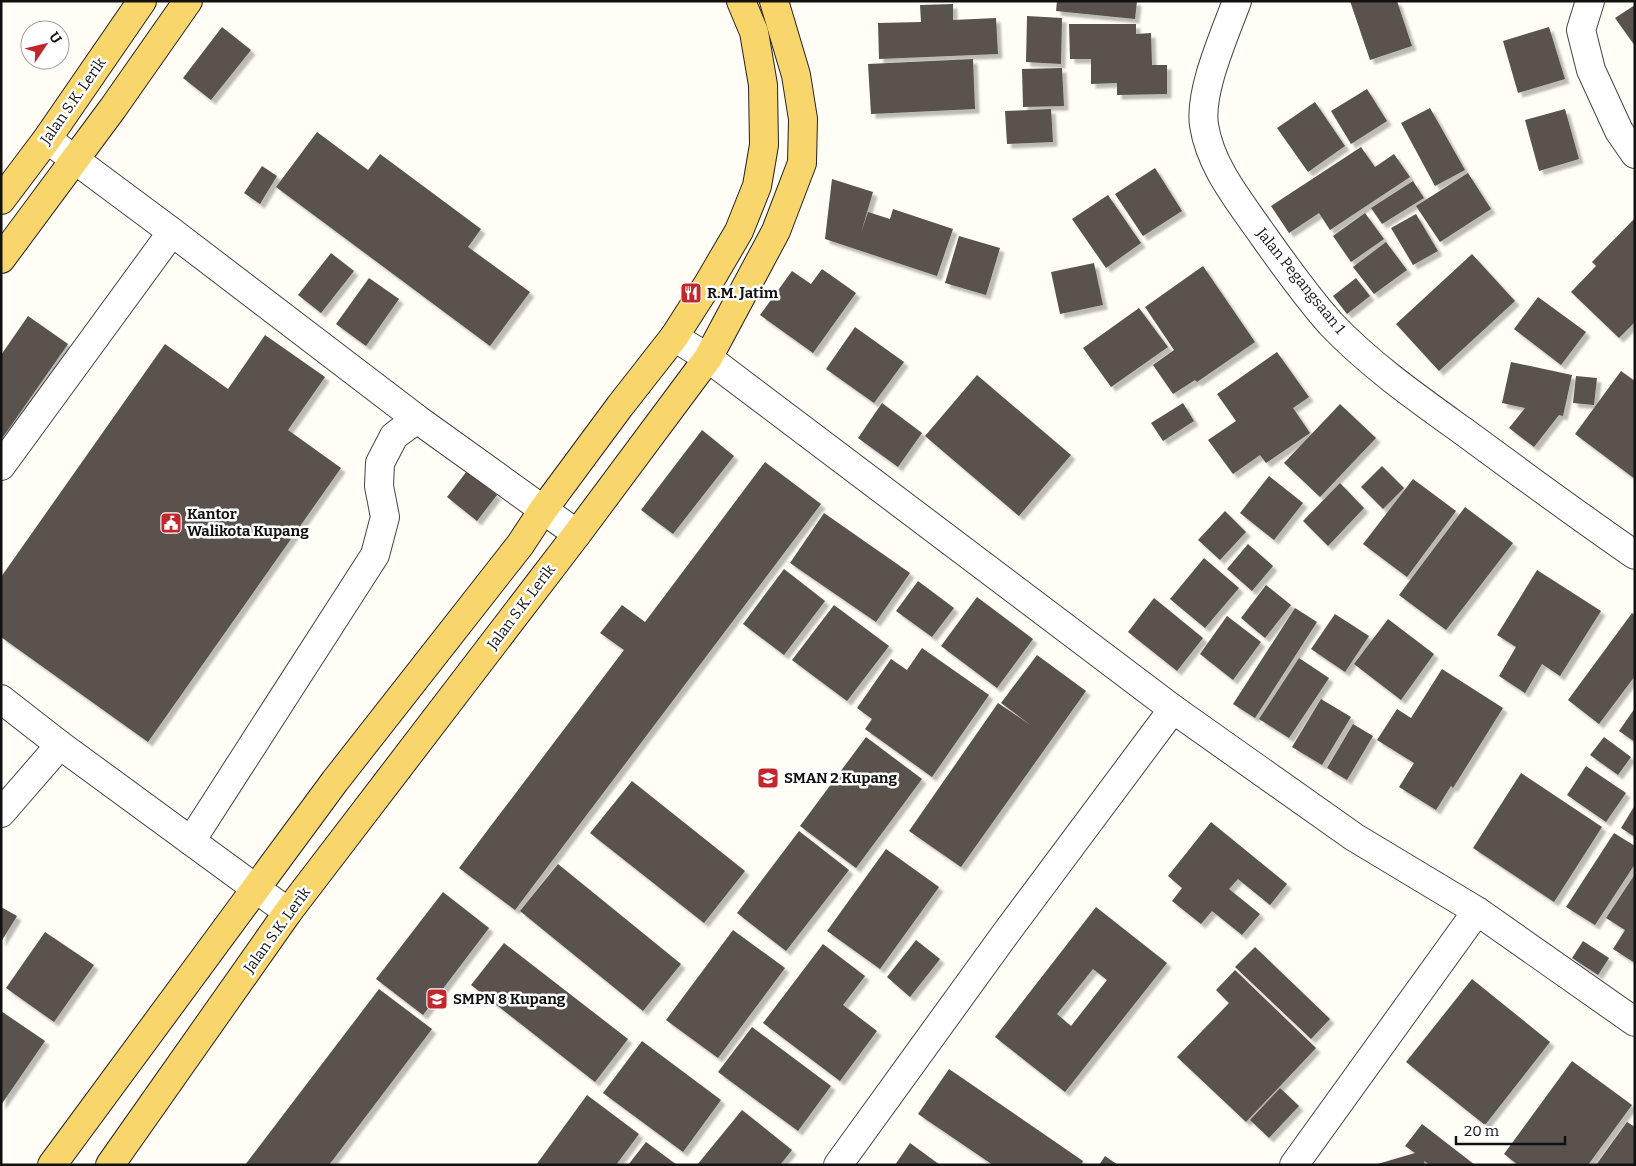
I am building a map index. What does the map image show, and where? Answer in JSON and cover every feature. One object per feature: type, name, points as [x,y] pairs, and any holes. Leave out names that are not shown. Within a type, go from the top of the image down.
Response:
[{"type":"main road","name":"Jalan S.K. Lerik","points":[[1,200],[47,139],[142,1]]},
{"type":"main road","points":[[52,1165],[336,781],[520,545],[543,510],[620,406],[674,337],[708,284],[738,231],[756,186],[764,145],[763,85],[754,32],[741,1]]},
{"type":"main road","name":"Jalan S.K. Lerik","points":[[110,1165],[288,912],[577,534],[708,358],[776,231],[802,163],[803,119],[796,75],[774,1]]},
{"type":"main road","points":[[1,259],[113,108],[180,4]]},
{"type":"main road","points":[[415,681],[443,709]]},
{"type":"street","name":"Jalan Pegangsaan 1","points":[[1237,1],[1211,74],[1204,100],[1204,123],[1208,146],[1240,204],[1292,275],[1331,323],[1375,365],[1635,556]]},
{"type":"street","points":[[1590,1],[1581,30],[1591,70],[1619,131],[1635,154]]},
{"type":"street","points":[[47,139],[417,419],[577,534]]},
{"type":"street","points":[[1,466],[172,232]]},
{"type":"street","points":[[674,337],[708,358],[1173,709],[1354,837],[1477,911],[1635,1022]]},
{"type":"street","points":[[191,841],[376,555],[386,516],[379,486],[380,463],[394,436],[417,419]]},
{"type":"street","points":[[1,699],[60,745],[288,912]]},
{"type":"street","points":[[838,1165],[1006,933],[1173,709]]},
{"type":"street","points":[[1,813],[60,745]]},
{"type":"street","points":[[1294,1165],[1477,911]]},
{"type":"building","points":[[1057,1],[1137,1],[1135,19],[1056,11]]},
{"type":"building","points":[[1350,1],[1397,1],[1412,46],[1370,60]]},
{"type":"building","points":[[953,4],[953,20],[996,18],[998,54],[879,59],[878,23],[921,22],[920,5]]},
{"type":"building","points":[[1635,5],[1635,46],[1615,18]]},
{"type":"building","points":[[1027,16],[1062,18],[1061,64],[1026,62]]},
{"type":"building","points":[[1069,24],[1136,24],[1136,34],[1151,33],[1152,65],[1167,65],[1167,94],[1117,95],[1117,83],[1091,84],[1091,59],[1070,59]]},
{"type":"building","points":[[222,27],[251,50],[211,100],[183,78]]},
{"type":"building","points":[[1549,27],[1565,79],[1518,93],[1503,41]]},
{"type":"building","points":[[973,59],[975,109],[871,114],[868,64]]},
{"type":"building","points":[[1062,68],[1064,106],[1023,107],[1022,69]]},
{"type":"building","points":[[1367,89],[1387,121],[1351,144],[1331,111]]},
{"type":"building","points":[[1315,102],[1345,146],[1308,172],[1277,128]]},
{"type":"building","points":[[1430,108],[1465,170],[1435,186],[1401,123]]},
{"type":"building","points":[[1051,109],[1053,142],[1007,144],[1005,111]]},
{"type":"building","points":[[1565,109],[1579,159],[1539,171],[1525,120]]},
{"type":"building","points":[[317,132],[368,170],[380,154],[481,229],[468,247],[530,292],[490,346],[276,187]]},
{"type":"building","points":[[1361,147],[1375,167],[1394,154],[1410,177],[1330,230],[1319,213],[1289,233],[1271,206]]},
{"type":"building","points":[[262,166],[277,176],[260,204],[244,193]]},
{"type":"building","points":[[1155,168],[1182,211],[1143,236],[1115,194]]},
{"type":"building","points":[[1468,173],[1491,209],[1440,242],[1416,206]]},
{"type":"building","points":[[832,179],[873,192],[861,233],[868,212],[890,219],[893,209],[953,229],[937,276],[825,239]]},
{"type":"building","points":[[1413,181],[1424,198],[1382,224],[1371,208]]},
{"type":"building","points":[[1108,195],[1141,243],[1106,268],[1072,219]]},
{"type":"building","points":[[1365,213],[1384,239],[1351,262],[1333,236]]},
{"type":"building","points":[[1416,214],[1438,251],[1413,265],[1391,228]]},
{"type":"building","points":[[1635,218],[1635,322],[1619,338],[1571,292],[1596,266],[1592,262]]},
{"type":"building","points":[[959,236],[1000,248],[986,295],[945,283]]},
{"type":"building","points":[[1386,242],[1407,270],[1374,294],[1353,267]]},
{"type":"building","points":[[331,253],[354,271],[321,313],[298,295]]},
{"type":"building","points":[[1472,254],[1515,301],[1439,371],[1396,324]]},
{"type":"building","points":[[1094,263],[1103,305],[1060,314],[1051,272]]},
{"type":"building","points":[[1203,266],[1255,342],[1197,382],[1195,380],[1173,394],[1153,365],[1174,350],[1145,307]]},
{"type":"building","points":[[822,269],[856,293],[813,353],[760,315],[792,271],[811,284]]},
{"type":"building","points":[[369,278],[399,299],[366,346],[336,324]]},
{"type":"building","points":[[1356,278],[1370,296],[1347,314],[1333,296]]},
{"type":"building","points":[[1538,297],[1586,332],[1561,365],[1514,329]]},
{"type":"building","points":[[1139,308],[1168,347],[1111,387],[1083,348]]},
{"type":"building","points":[[28,316],[68,344],[1,440],[1,355]]},
{"type":"building","points":[[855,327],[904,362],[874,403],[826,369]]},
{"type":"building","name":"Kantor Walikota Kupang","points":[[265,335],[325,377],[288,430],[341,468],[148,742],[1,637],[1,577],[165,344],[228,389]]},
{"type":"building","points":[[1277,352],[1309,397],[1293,408],[1310,433],[1266,463],[1260,455],[1233,474],[1208,440],[1236,421],[1217,394]]},
{"type":"building","points":[[1511,362],[1572,375],[1563,416],[1559,415],[1534,447],[1509,428],[1525,408],[1502,403]]},
{"type":"building","points":[[1621,371],[1635,381],[1635,479],[1575,434]]},
{"type":"building","points":[[977,375],[1071,455],[1019,516],[925,436]]},
{"type":"building","points":[[1576,376],[1597,378],[1594,405],[1573,403]]},
{"type":"building","points":[[882,403],[922,433],[898,467],[858,438]]},
{"type":"building","points":[[1183,403],[1194,421],[1163,441],[1151,423]]},
{"type":"building","points":[[1340,404],[1376,438],[1320,497],[1284,463]]},
{"type":"building","points":[[702,430],[734,456],[673,534],[641,510]]},
{"type":"building","points":[[765,462],[821,504],[515,910],[459,868],[624,650],[600,633],[622,605],[645,622]]},
{"type":"building","points":[[1382,466],[1404,488],[1383,509],[1361,487]]},
{"type":"building","points":[[467,471],[497,495],[477,521],[447,497]]},
{"type":"building","points":[[1269,476],[1303,503],[1274,540],[1240,513]]},
{"type":"building","points":[[1413,479],[1456,511],[1407,577],[1363,544]]},
{"type":"building","points":[[1340,483],[1364,508],[1328,546],[1303,521]]},
{"type":"building","points":[[1465,507],[1513,543],[1446,630],[1399,595]]},
{"type":"building","points":[[1225,511],[1246,532],[1220,560],[1198,540]]},
{"type":"building","points":[[824,513],[910,573],[876,622],[790,563]]},
{"type":"building","points":[[1248,544],[1273,566],[1252,591],[1227,569]]},
{"type":"building","points":[[1204,558],[1239,588],[1205,628],[1170,599]]},
{"type":"building","points":[[784,569],[825,601],[784,655],[743,624]]},
{"type":"building","points":[[1537,570],[1601,611],[1560,676],[1542,664],[1525,693],[1499,676],[1516,647],[1497,635]]},
{"type":"building","points":[[918,581],[954,608],[932,637],[896,611]]},
{"type":"building","points":[[1266,585],[1291,605],[1265,638],[1241,618]]},
{"type":"building","points":[[977,597],[1033,639],[997,688],[941,646]]},
{"type":"building","points":[[1154,598],[1203,638],[1177,671],[1128,632]]},
{"type":"building","points":[[834,605],[889,646],[847,701],[792,660]]},
{"type":"building","points":[[1295,608],[1317,622],[1255,718],[1233,704]]},
{"type":"building","points":[[1632,613],[1635,615],[1635,676],[1599,724],[1568,700]]},
{"type":"building","points":[[1335,614],[1369,636],[1345,672],[1311,649]]},
{"type":"building","points":[[1227,616],[1261,642],[1233,680],[1200,654]]},
{"type":"building","points":[[1388,619],[1434,654],[1401,700],[1354,664]]},
{"type":"building","points":[[922,648],[989,695],[932,777],[865,729],[872,719],[857,708],[891,659],[907,670]]},
{"type":"building","points":[[1037,655],[1086,691],[961,867],[909,831],[998,703],[1032,726],[1001,703]]},
{"type":"building","points":[[1299,658],[1329,678],[1289,738],[1259,719]]},
{"type":"building","points":[[1442,669],[1503,708],[1453,788],[1451,786],[1436,810],[1399,787],[1414,763],[1377,740],[1397,709],[1411,718]]},
{"type":"building","points":[[1321,699],[1351,717],[1322,765],[1292,747]]},
{"type":"building","points":[[1635,708],[1635,742],[1619,731]]},
{"type":"building","points":[[1353,724],[1373,736],[1347,780],[1327,768]]},
{"type":"building","points":[[866,737],[922,779],[856,868],[800,826]]},
{"type":"building","points":[[1604,737],[1631,757],[1618,775],[1590,755]]},
{"type":"building","points":[[1586,766],[1626,793],[1606,822],[1567,795]]},
{"type":"building","points":[[1521,773],[1602,827],[1554,902],[1473,848]]},
{"type":"building","points":[[632,781],[745,871],[704,923],[590,833]]},
{"type":"building","points":[[1635,805],[1635,837],[1621,828]]},
{"type":"building","points":[[1211,822],[1287,884],[1270,905],[1238,879],[1229,889],[1260,914],[1242,935],[1212,911],[1201,924],[1172,901],[1182,888],[1168,876]]},
{"type":"building","points":[[799,831],[849,870],[786,951],[737,913]]},
{"type":"building","points":[[1614,833],[1635,846],[1635,864],[1595,925],[1566,907]]},
{"type":"building","points":[[886,849],[939,887],[880,969],[827,931]]},
{"type":"building","points":[[558,864],[681,964],[643,1011],[520,911]]},
{"type":"building","points":[[1635,874],[1635,963],[1613,949],[1625,930],[1606,918]]},
{"type":"building","points":[[443,892],[489,928],[423,1015],[376,979]]},
{"type":"building","points":[[1,907],[17,916],[1,942]]},
{"type":"building","points":[[1096,907],[1167,963],[1065,1092],[995,1037]],"holes":[[[1093,969],[1107,980],[1071,1026],[1057,1014]]]},
{"type":"building","points":[[733,930],[785,968],[718,1058],[666,1020]]},
{"type":"building","points":[[45,932],[94,965],[54,1022],[6,988]]},
{"type":"building","points":[[916,940],[940,959],[910,997],[887,977]]},
{"type":"building","points":[[1583,941],[1609,958],[1598,975],[1572,958]]},
{"type":"building","points":[[504,943],[628,1039],[595,1082],[471,985]]},
{"type":"building","points":[[823,944],[865,976],[843,1005],[877,1031],[840,1081],[763,1023]]},
{"type":"building","points":[[1255,947],[1330,1019],[1311,1039],[1235,967]]},
{"type":"building","points":[[1235,970],[1316,1048],[1246,1122],[1177,1057],[1229,1003],[1216,990]]},
{"type":"building","points":[[1472,979],[1550,1042],[1485,1125],[1406,1062]]},
{"type":"building","points":[[379,989],[432,1029],[329,1165],[245,1165]]},
{"type":"building","points":[[1,1011],[45,1041],[1,1105]]},
{"type":"building","points":[[752,1027],[831,1086],[798,1131],[718,1072]]},
{"type":"building","points":[[642,1041],[721,1100],[683,1152],[603,1093]]},
{"type":"building","points":[[1572,1061],[1632,1105],[1588,1165],[1518,1165],[1504,1154]]},
{"type":"building","points":[[949,1069],[1083,1161],[1081,1165],[993,1165],[918,1114]]},
{"type":"building","points":[[1280,1088],[1299,1106],[1269,1138],[1250,1120]]},
{"type":"building","points":[[587,1095],[639,1134],[616,1165],[536,1165]]},
{"type":"building","points":[[742,1110],[792,1150],[780,1165],[697,1165]]},
{"type":"building","points":[[1627,1122],[1635,1127],[1635,1165],[1596,1165]]},
{"type":"building","points":[[1422,1124],[1475,1165],[1430,1165],[1424,1161],[1425,1165],[1374,1165],[1415,1153],[1405,1146]]},
{"type":"building","points":[[646,1142],[677,1165],[628,1165]]},
{"type":"building","points":[[910,1143],[940,1165],[895,1165]]},
{"type":"building","points":[[1105,1156],[1118,1165],[1099,1165]]},
{"type":"place","name":"R.M. Jatim","points":[[691,293]]},
{"type":"place","name":"Kantor Walikota Kupang","points":[[171,523]]},
{"type":"place","name":"SMAN 2 Kupang","points":[[768,778]]},
{"type":"place","name":"SMPN 8 Kupang","points":[[437,999]]}]
